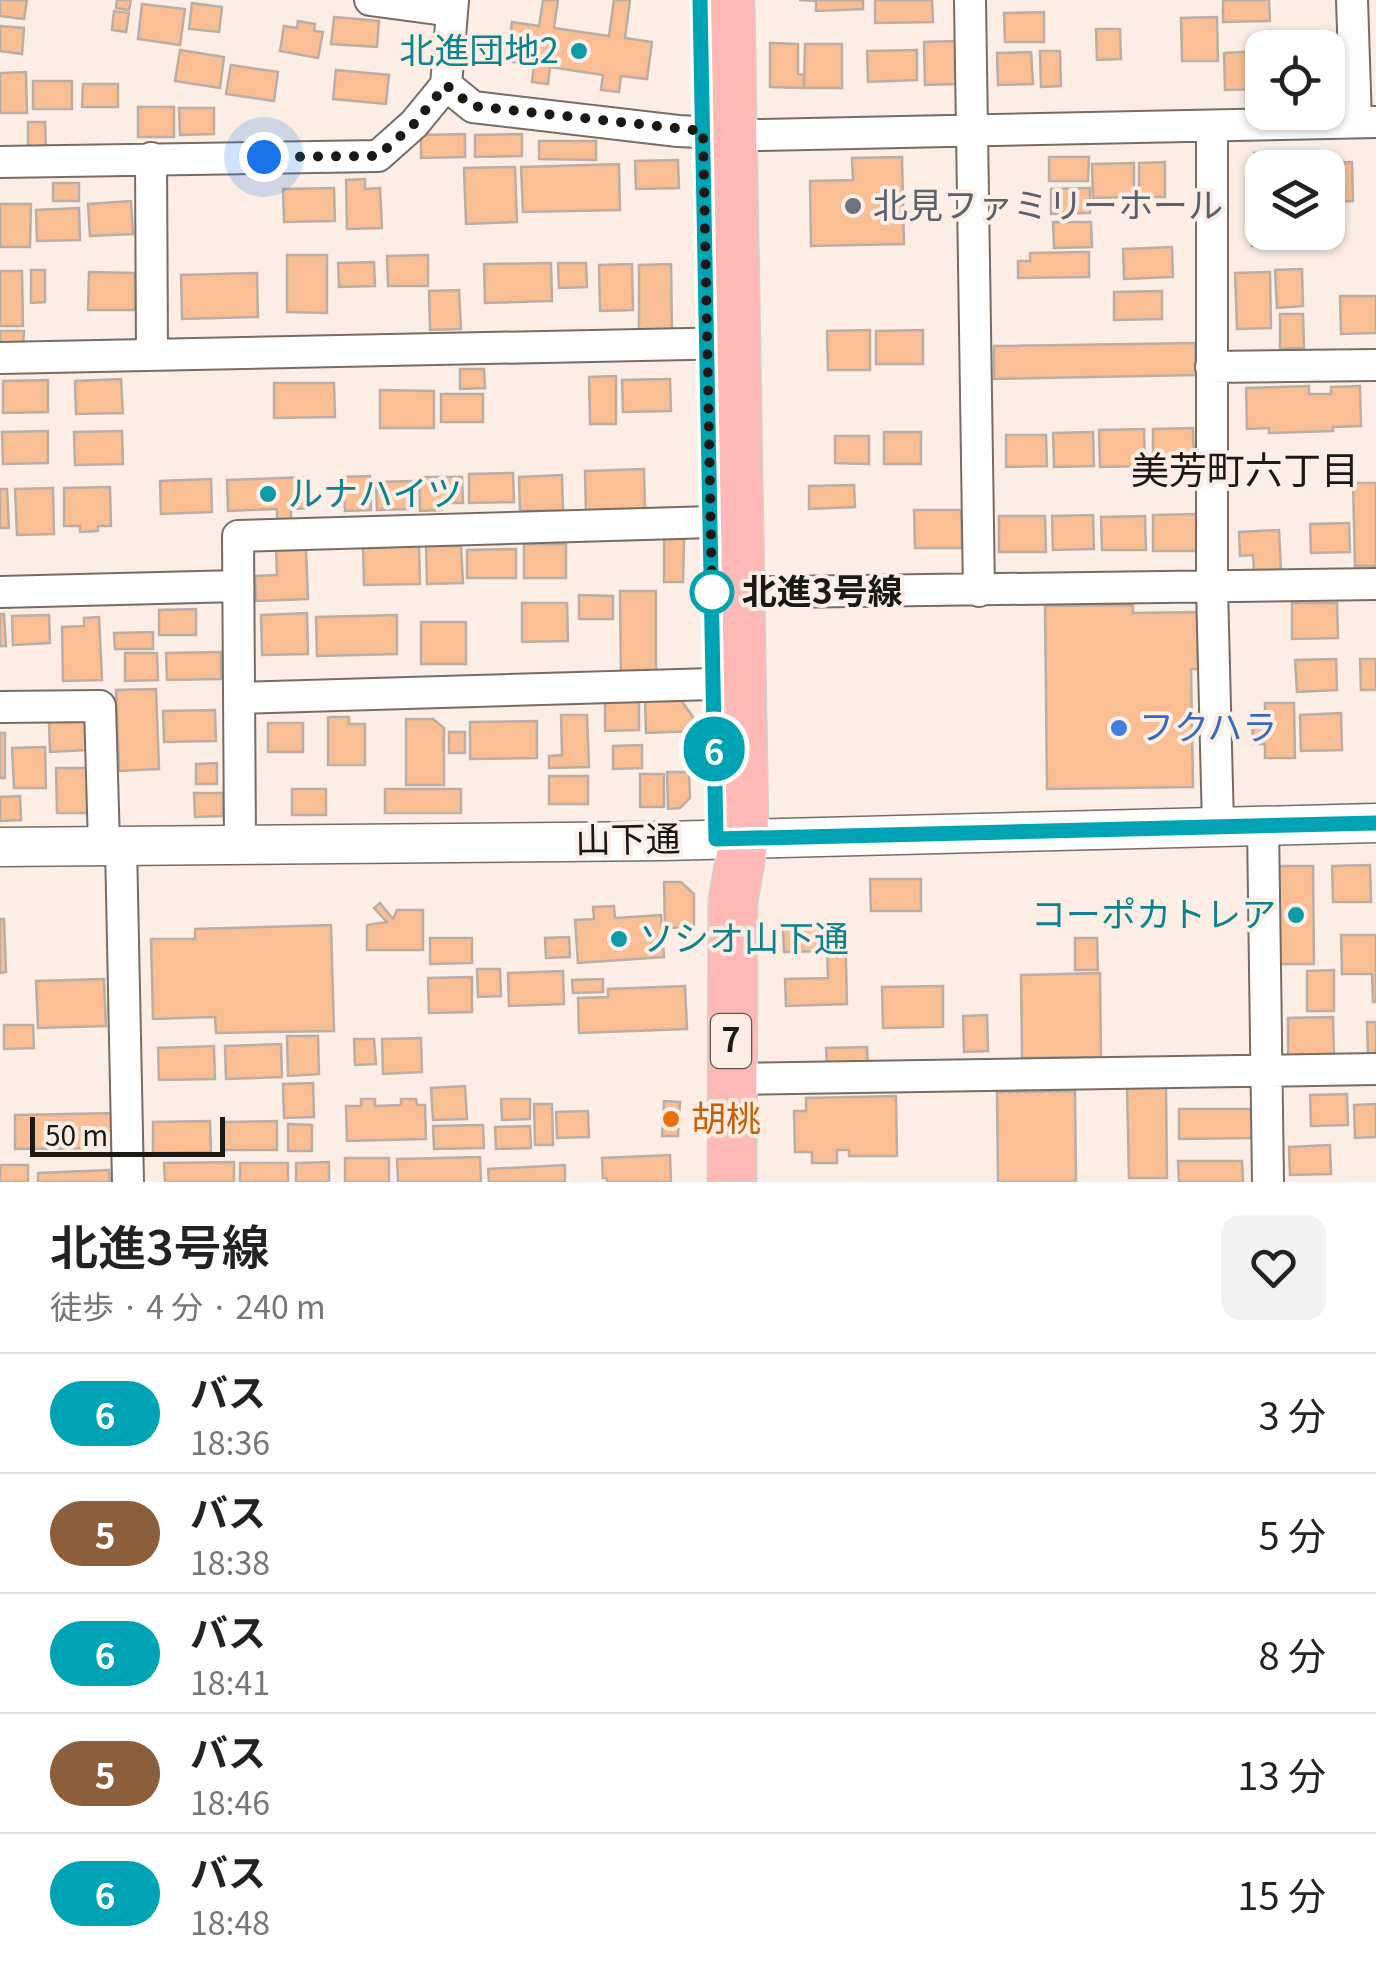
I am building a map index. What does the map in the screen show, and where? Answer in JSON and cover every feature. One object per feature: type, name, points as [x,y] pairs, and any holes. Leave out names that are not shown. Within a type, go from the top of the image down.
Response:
[{"type":"main road","name":"7","points":[[700,0],[718,132],[730,839]]},
{"type":"main road","name":"7","points":[[718,132],[730,0]]},
{"type":"main road","name":"7","points":[[723,344],[712,522],[726,593],[713,684],[734,900],[732,1182]]},
{"type":"street","points":[[0,162],[378,156],[414,124],[446,85],[453,6],[370,0]]},
{"type":"street","points":[[970,0],[979,590]]},
{"type":"street","points":[[446,85],[472,106],[718,132],[1366,122],[1352,0]]},
{"type":"street","points":[[1212,127],[1210,368],[1218,826]]},
{"type":"street","points":[[151,158],[152,354]]},
{"type":"street","points":[[0,358],[723,344]]},
{"type":"street","points":[[1210,368],[1376,365]]},
{"type":"street","points":[[240,842],[238,536],[712,522]]},
{"type":"street","points":[[726,593],[1376,584]]},
{"type":"street","points":[[0,592],[238,586]]},
{"type":"street","points":[[241,698],[713,684]]},
{"type":"street","points":[[0,707],[100,706],[112,845],[128,1182]]},
{"type":"street","name":"山下通","points":[[0,847],[730,839],[1376,823]]},
{"type":"street","points":[[1263,825],[1268,1182]]},
{"type":"street","points":[[730,1079],[1376,1069]]},
{"type":"building","points":[[0,0],[27,0],[24,19],[0,16]]},
{"type":"building","points":[[117,0],[131,0],[129,10],[116,8]]},
{"type":"building","name":"北進団地2","points":[[543,0],[558,0],[554,28],[609,36],[614,0],[630,0],[625,38],[652,42],[647,79],[621,76],[619,92],[601,90],[603,75],[550,67],[548,84],[532,82],[534,65],[507,61],[512,22],[539,26]]},
{"type":"building","points":[[799,0],[863,0],[863,9],[816,11],[816,1]]},
{"type":"building","points":[[875,0],[932,0],[933,22],[875,23]]},
{"type":"building","points":[[1223,0],[1269,0],[1270,21],[1223,22]]},
{"type":"building","points":[[192,3],[222,7],[219,32],[189,29]]},
{"type":"building","points":[[142,4],[185,9],[180,45],[138,39]]},
{"type":"building","points":[[114,11],[129,13],[126,32],[112,30]]},
{"type":"building","points":[[1044,12],[1044,42],[1005,42],[1004,13]]},
{"type":"building","points":[[334,17],[379,21],[377,47],[331,44]]},
{"type":"building","points":[[1217,17],[1218,61],[1182,61],[1181,18]]},
{"type":"building","points":[[298,21],[315,24],[314,31],[323,32],[318,58],[280,51],[284,26],[297,28]]},
{"type":"building","points":[[0,26],[24,28],[22,54],[0,51]]},
{"type":"building","points":[[1096,29],[1120,29],[1121,59],[1097,60]]},
{"type":"building","points":[[956,41],[957,84],[925,85],[924,42]]},
{"type":"building","points":[[770,43],[798,44],[798,74],[804,75],[804,88],[770,87]]},
{"type":"building","points":[[805,44],[842,44],[842,88],[804,88]]},
{"type":"building","points":[[180,50],[224,57],[220,88],[175,81]]},
{"type":"building","points":[[917,50],[917,80],[868,82],[867,51]]},
{"type":"building","points":[[1040,51],[1060,51],[1061,86],[1041,87]]},
{"type":"building","points":[[1031,52],[1033,84],[998,85],[997,53]]},
{"type":"building","points":[[1245,52],[1245,89],[1225,90],[1224,53]]},
{"type":"building","points":[[231,65],[278,72],[274,101],[226,94]]},
{"type":"building","points":[[336,70],[389,75],[386,104],[333,99]]},
{"type":"building","points":[[26,72],[27,113],[0,113],[0,73]]},
{"type":"building","points":[[33,81],[72,81],[72,109],[33,109]]},
{"type":"building","points":[[83,84],[118,84],[118,107],[82,107]]},
{"type":"building","points":[[138,107],[174,107],[174,137],[138,137]]},
{"type":"building","points":[[179,108],[214,108],[214,134],[180,135]]},
{"type":"building","points":[[28,122],[45,122],[46,149],[28,149]]},
{"type":"building","points":[[465,134],[465,157],[421,158],[421,135]]},
{"type":"building","points":[[522,134],[522,156],[475,157],[475,135]]},
{"type":"building","points":[[539,141],[596,141],[596,160],[539,159]]},
{"type":"building","points":[[902,157],[904,244],[811,246],[810,181],[853,180],[852,158]]},
{"type":"building","points":[[1049,157],[1089,157],[1088,181],[1049,181]]},
{"type":"building","points":[[678,160],[679,188],[636,189],[635,161]]},
{"type":"building","points":[[1165,162],[1165,197],[1139,197],[1139,163]]},
{"type":"building","points":[[1345,162],[1352,162],[1353,201],[1345,201]]},
{"type":"building","points":[[1134,163],[1134,197],[1093,198],[1092,164]]},
{"type":"building","points":[[619,164],[620,210],[523,212],[521,167]]},
{"type":"building","points":[[515,167],[517,222],[466,224],[464,168]]},
{"type":"building","points":[[365,179],[365,189],[380,188],[382,228],[347,229],[346,180]]},
{"type":"building","points":[[53,183],[79,183],[79,201],[53,201]]},
{"type":"building","points":[[334,188],[335,221],[284,222],[283,189]]},
{"type":"building","points":[[1090,188],[1090,213],[1051,214],[1051,189]]},
{"type":"building","points":[[131,201],[133,234],[90,236],[88,204]]},
{"type":"building","points":[[0,204],[31,204],[30,247],[0,247]]},
{"type":"building","points":[[79,208],[80,240],[37,241],[36,210]]},
{"type":"building","points":[[1053,222],[1091,222],[1092,247],[1054,248]]},
{"type":"building","points":[[1172,247],[1173,277],[1124,279],[1123,249]]},
{"type":"building","points":[[1089,252],[1089,277],[1018,278],[1018,261],[1030,261],[1030,253]]},
{"type":"building","points":[[287,255],[327,255],[327,313],[287,312]]},
{"type":"building","points":[[428,255],[428,286],[388,286],[387,256]]},
{"type":"building","points":[[374,262],[375,286],[339,287],[338,263]]},
{"type":"building","points":[[551,263],[552,301],[485,303],[484,264]]},
{"type":"building","points":[[558,263],[586,263],[587,287],[559,288]]},
{"type":"building","points":[[632,264],[633,310],[600,311],[599,265]]},
{"type":"building","points":[[671,264],[672,331],[639,331],[639,265]]},
{"type":"building","points":[[1302,269],[1303,306],[1277,308],[1275,270]]},
{"type":"building","points":[[31,270],[45,270],[45,302],[31,303]]},
{"type":"building","points":[[0,271],[22,271],[23,326],[0,326]]},
{"type":"building","points":[[89,272],[135,273],[135,310],[88,310]]},
{"type":"building","points":[[1270,272],[1271,328],[1237,329],[1235,273]]},
{"type":"building","points":[[257,273],[258,317],[182,319],[181,275]]},
{"type":"building","points":[[459,290],[461,329],[430,330],[429,291]]},
{"type":"building","points":[[1162,291],[1162,319],[1114,320],[1114,292]]},
{"type":"building","points":[[1340,296],[1376,296],[1376,333],[1341,334]]},
{"type":"building","points":[[1280,314],[1303,314],[1304,348],[1280,349]]},
{"type":"building","points":[[870,330],[870,370],[828,370],[827,331]]},
{"type":"building","points":[[923,330],[923,364],[876,364],[876,331]]},
{"type":"building","points":[[0,331],[24,331],[23,348],[0,348]]},
{"type":"building","points":[[1195,343],[1196,375],[994,379],[994,346]]},
{"type":"building","points":[[460,369],[484,369],[485,388],[460,389]]},
{"type":"building","points":[[616,376],[616,424],[590,424],[589,377]]},
{"type":"building","points":[[121,379],[123,413],[76,414],[75,381]]},
{"type":"building","points":[[670,379],[671,411],[623,412],[622,380]]},
{"type":"building","points":[[48,380],[48,412],[3,413],[3,381]]},
{"type":"building","points":[[274,383],[334,383],[335,417],[274,418]]},
{"type":"building","points":[[1309,386],[1309,394],[1331,394],[1331,387],[1360,386],[1361,426],[1269,433],[1269,428],[1247,429],[1246,388]]},
{"type":"building","points":[[380,390],[434,391],[434,428],[380,428]]},
{"type":"building","points":[[441,394],[483,394],[483,422],[441,422]]},
{"type":"building","points":[[1193,428],[1194,457],[1153,457],[1153,429]]},
{"type":"building","points":[[1144,429],[1145,466],[1100,467],[1099,430]]},
{"type":"building","points":[[48,431],[48,463],[3,464],[2,432]]},
{"type":"building","points":[[122,431],[123,464],[75,465],[74,432]]},
{"type":"building","points":[[884,432],[921,432],[921,464],[884,464]]},
{"type":"building","points":[[1093,432],[1094,466],[1054,467],[1053,433]]},
{"type":"building","points":[[1006,435],[1046,435],[1047,466],[1006,467]]},
{"type":"building","points":[[835,436],[869,436],[869,464],[835,463]]},
{"type":"building","points":[[644,469],[645,511],[586,513],[585,471]]},
{"type":"building","points":[[513,473],[514,502],[469,503],[469,474]]},
{"type":"building","points":[[562,475],[563,510],[520,511],[519,477]]},
{"type":"building","points":[[370,476],[371,510],[345,511],[343,477]]},
{"type":"building","name":"ルナハイツ","points":[[308,477],[309,508],[291,509],[291,520],[277,521],[277,509],[228,511],[227,480]]},
{"type":"building","points":[[419,477],[462,477],[463,503],[442,503],[442,510],[420,511]]},
{"type":"building","points":[[211,479],[212,512],[161,514],[160,481]]},
{"type":"building","points":[[412,481],[413,509],[377,510],[376,482]]},
{"type":"building","points":[[1353,483],[1376,483],[1376,566],[1355,566]]},
{"type":"building","points":[[854,485],[855,507],[809,509],[809,486]]},
{"type":"building","points":[[110,487],[111,526],[80,532],[80,526],[64,526],[64,488]]},
{"type":"building","points":[[53,488],[54,534],[17,535],[15,489]]},
{"type":"building","points":[[0,489],[7,489],[9,528],[0,528]]},
{"type":"building","points":[[914,510],[961,510],[962,548],[915,548]]},
{"type":"building","points":[[1196,514],[1197,551],[1153,551],[1153,515]]},
{"type":"building","points":[[1093,515],[1094,549],[1053,550],[1052,516]]},
{"type":"building","points":[[999,516],[1045,516],[1046,552],[999,552]]},
{"type":"building","points":[[1145,516],[1146,550],[1102,550],[1101,517]]},
{"type":"building","points":[[1349,523],[1350,552],[1311,553],[1310,524]]},
{"type":"building","points":[[1279,530],[1281,571],[1254,572],[1253,555],[1240,556],[1239,532]]},
{"type":"building","points":[[664,538],[684,539],[683,582],[664,582]]},
{"type":"building","points":[[524,544],[566,544],[566,578],[524,578]]},
{"type":"building","points":[[419,545],[420,584],[364,585],[363,547]]},
{"type":"building","points":[[426,546],[461,546],[463,583],[427,584]]},
{"type":"building","points":[[306,549],[308,599],[256,601],[255,576],[277,575],[276,550]]},
{"type":"building","points":[[516,549],[516,578],[467,578],[467,550]]},
{"type":"building","points":[[620,591],[656,591],[656,678],[621,679]]},
{"type":"building","points":[[579,595],[613,596],[613,619],[579,619]]},
{"type":"building","points":[[522,603],[567,603],[568,641],[522,642]]},
{"type":"building","points":[[1292,603],[1337,603],[1338,638],[1292,639]]},
{"type":"building","name":"フクハラ","points":[[1133,605],[1133,613],[1197,612],[1198,669],[1191,669],[1193,787],[1047,789],[1045,606]]},
{"type":"building","points":[[196,609],[196,635],[159,635],[159,610]]},
{"type":"building","points":[[307,613],[308,654],[262,655],[261,615]]},
{"type":"building","points":[[0,614],[4,614],[6,646],[0,646]]},
{"type":"building","points":[[49,615],[50,643],[13,645],[12,616]]},
{"type":"building","points":[[397,615],[397,654],[317,656],[316,617]]},
{"type":"building","points":[[99,617],[102,680],[63,681],[62,627],[84,626],[84,618]]},
{"type":"building","points":[[421,622],[466,622],[466,664],[421,664]]},
{"type":"building","points":[[153,632],[153,649],[115,649],[114,633]]},
{"type":"building","points":[[221,652],[221,679],[167,680],[166,653]]},
{"type":"building","points":[[125,653],[157,653],[158,680],[125,681]]},
{"type":"building","points":[[1336,659],[1337,690],[1297,692],[1295,660]]},
{"type":"building","points":[[1360,659],[1376,659],[1376,690],[1361,690]]},
{"type":"building","points":[[156,689],[159,769],[119,771],[116,690]]},
{"type":"building","points":[[681,700],[693,717],[694,731],[646,733],[645,701]]},
{"type":"building","points":[[605,702],[639,702],[639,730],[605,731]]},
{"type":"building","points":[[1265,703],[1294,703],[1295,758],[1265,758],[1265,744],[1253,744],[1252,720],[1265,720]]},
{"type":"building","points":[[215,710],[216,741],[164,742],[163,711]]},
{"type":"building","points":[[1341,713],[1342,750],[1301,751],[1300,715]]},
{"type":"building","points":[[561,715],[587,715],[589,767],[549,768],[549,756],[562,755]]},
{"type":"building","points":[[328,717],[349,717],[349,724],[365,724],[365,765],[328,765]]},
{"type":"building","points":[[406,719],[433,719],[444,728],[444,785],[406,785]]},
{"type":"building","points":[[86,721],[87,750],[50,752],[49,722]]},
{"type":"building","points":[[537,721],[537,758],[470,759],[470,722]]},
{"type":"building","points":[[268,723],[303,723],[303,752],[268,752]]},
{"type":"building","points":[[449,732],[465,732],[465,753],[449,753]]},
{"type":"building","points":[[0,733],[5,733],[5,778],[0,778]]},
{"type":"building","points":[[642,745],[642,768],[613,769],[613,746]]},
{"type":"building","points":[[45,747],[46,788],[14,788],[12,748]]},
{"type":"building","points":[[217,763],[217,784],[196,784],[196,764]]},
{"type":"building","points":[[56,768],[91,768],[92,813],[57,813]]},
{"type":"building","points":[[667,772],[689,772],[690,798],[680,808],[668,809]]},
{"type":"building","points":[[640,774],[664,774],[664,807],[640,807]]},
{"type":"building","points":[[549,776],[588,776],[588,804],[549,804]]},
{"type":"building","points":[[292,789],[326,789],[326,815],[292,815]]},
{"type":"building","points":[[385,789],[461,789],[461,813],[385,813]]},
{"type":"building","points":[[194,793],[223,793],[223,816],[195,817]]},
{"type":"building","points":[[20,796],[21,820],[0,821],[0,797]]},
{"type":"building","points":[[1370,865],[1371,902],[1333,902],[1332,866]]},
{"type":"building","name":"コーポカトレア","points":[[1278,866],[1313,866],[1314,964],[1280,964]]},
{"type":"building","points":[[870,879],[921,879],[921,911],[871,911]]},
{"type":"building","points":[[664,882],[681,882],[694,894],[694,927],[665,928]]},
{"type":"building","points":[[380,903],[393,919],[397,910],[423,910],[423,950],[367,950],[367,925],[387,922],[374,908]]},
{"type":"building","name":"ソシオ山下通","points":[[614,906],[615,918],[661,915],[664,957],[578,963],[575,920],[594,919],[593,907]]},
{"type":"building","points":[[0,919],[4,919],[6,972],[0,973]]},
{"type":"building","points":[[845,923],[847,1004],[786,1006],[785,979],[828,978],[827,951],[784,952],[783,924]]},
{"type":"building","points":[[331,925],[334,1031],[216,1033],[215,1017],[153,1019],[151,939],[195,939],[195,929]]},
{"type":"building","points":[[1341,935],[1376,935],[1376,1002],[1372,974],[1342,974]]},
{"type":"building","points":[[569,937],[570,957],[546,958],[545,938]]},
{"type":"building","points":[[430,938],[472,938],[472,963],[430,964]]},
{"type":"building","points":[[1075,938],[1097,938],[1098,970],[1075,970]]},
{"type":"building","points":[[477,969],[500,969],[501,996],[478,997]]},
{"type":"building","points":[[1334,970],[1334,1011],[1307,1011],[1307,971]]},
{"type":"building","points":[[563,971],[564,1004],[509,1006],[508,973]]},
{"type":"building","points":[[1100,973],[1101,1057],[1022,1058],[1021,975]]},
{"type":"building","points":[[472,977],[472,1012],[429,1013],[428,978]]},
{"type":"building","points":[[104,979],[106,1026],[38,1028],[36,981]]},
{"type":"building","points":[[603,979],[603,992],[573,993],[572,980]]},
{"type":"building","points":[[685,986],[687,1029],[579,1033],[578,998],[608,997],[608,989]]},
{"type":"building","points":[[943,986],[943,1027],[883,1028],[882,987]]},
{"type":"building","points":[[987,1015],[988,1051],[964,1052],[963,1016]]},
{"type":"building","points":[[1333,1017],[1334,1056],[1288,1056],[1288,1018]]},
{"type":"building","points":[[1367,1022],[1376,1022],[1376,1055],[1368,1055]]},
{"type":"building","points":[[4,1025],[33,1025],[34,1048],[4,1049]]},
{"type":"building","points":[[287,1036],[318,1036],[319,1074],[288,1076]]},
{"type":"building","points":[[421,1038],[422,1072],[383,1074],[382,1039]]},
{"type":"building","points":[[354,1039],[374,1039],[376,1064],[355,1065]]},
{"type":"building","points":[[281,1044],[282,1077],[226,1079],[225,1046]]},
{"type":"building","points":[[214,1046],[215,1079],[159,1080],[158,1048]]},
{"type":"building","points":[[867,1047],[868,1065],[827,1066],[826,1048]]},
{"type":"building","points":[[313,1083],[314,1117],[284,1118],[283,1084]]},
{"type":"building","points":[[465,1086],[467,1119],[433,1120],[431,1088]]},
{"type":"building","points":[[1127,1087],[1166,1087],[1167,1178],[1129,1178]]},
{"type":"building","points":[[1075,1091],[1076,1182],[998,1182],[997,1092]]},
{"type":"building","points":[[1347,1094],[1348,1125],[1311,1126],[1310,1095]]},
{"type":"building","points":[[896,1096],[897,1156],[849,1156],[849,1150],[837,1150],[837,1163],[812,1163],[812,1152],[795,1152],[794,1111],[806,1111],[806,1098]]},
{"type":"building","points":[[361,1099],[375,1099],[375,1106],[401,1105],[401,1099],[416,1099],[417,1105],[425,1105],[426,1139],[347,1141],[346,1106],[361,1106]]},
{"type":"building","points":[[501,1099],[530,1099],[530,1119],[502,1120]]},
{"type":"building","name":"胡桃","points":[[664,1101],[680,1102],[678,1136],[662,1136]]},
{"type":"building","points":[[534,1104],[552,1104],[553,1145],[535,1145]]},
{"type":"building","points":[[1376,1104],[1376,1137],[1355,1138],[1354,1105]]},
{"type":"building","points":[[1179,1109],[1251,1109],[1252,1138],[1179,1139]]},
{"type":"building","points":[[588,1111],[589,1137],[557,1138],[556,1112]]},
{"type":"building","points":[[115,1113],[116,1148],[15,1149],[15,1115]]},
{"type":"building","points":[[210,1121],[211,1152],[153,1153],[153,1122]]},
{"type":"building","points":[[277,1121],[277,1150],[223,1150],[223,1122]]},
{"type":"building","points":[[288,1124],[312,1125],[312,1151],[288,1151]]},
{"type":"building","points":[[483,1125],[484,1148],[434,1149],[433,1126]]},
{"type":"building","points":[[530,1126],[531,1148],[496,1149],[495,1127]]},
{"type":"building","points":[[1330,1145],[1331,1174],[1290,1175],[1289,1147]]},
{"type":"building","points":[[670,1155],[671,1182],[607,1182],[603,1178],[602,1158]]},
{"type":"building","points":[[480,1157],[481,1182],[398,1182],[397,1159]]},
{"type":"building","points":[[345,1158],[389,1158],[389,1182],[345,1182]]},
{"type":"building","points":[[1178,1161],[1242,1161],[1243,1182],[1179,1182]]},
{"type":"building","points":[[234,1162],[234,1182],[165,1182],[164,1163]]},
{"type":"building","points":[[329,1162],[329,1182],[296,1182],[296,1163]]},
{"type":"building","points":[[240,1163],[288,1163],[288,1182],[240,1182]]},
{"type":"building","points":[[0,1165],[28,1165],[28,1182],[0,1182]]},
{"type":"building","points":[[565,1165],[565,1182],[489,1182],[488,1169]]},
{"type":"building","points":[[109,1170],[110,1182],[38,1182],[38,1173]]},
{"type":"bus line","name":"6","points":[[700,0],[716,839],[1376,823]]},
{"type":"place","name":"北進団地2","points":[[579,51]]},
{"type":"place","name":"北見ファミリーホール","points":[[853,206]]},
{"type":"place","name":"ルナハイツ","points":[[268,494]]},
{"type":"place","name":"北進3号線","points":[[712,592]]},
{"type":"place","name":"フクハラ","points":[[1119,728]]},
{"type":"place","name":"コーポカトレア","points":[[1296,915]]},
{"type":"place","name":"ソシオ山下通","points":[[619,939]]},
{"type":"place","name":"胡桃","points":[[671,1119]]},
{"type":"district","name":"美芳町六丁目","points":[[1245,471]]},
{"type":"route","points":[[264,157],[378,156],[414,124],[446,85],[472,106],[703,131],[712,592]]}]
